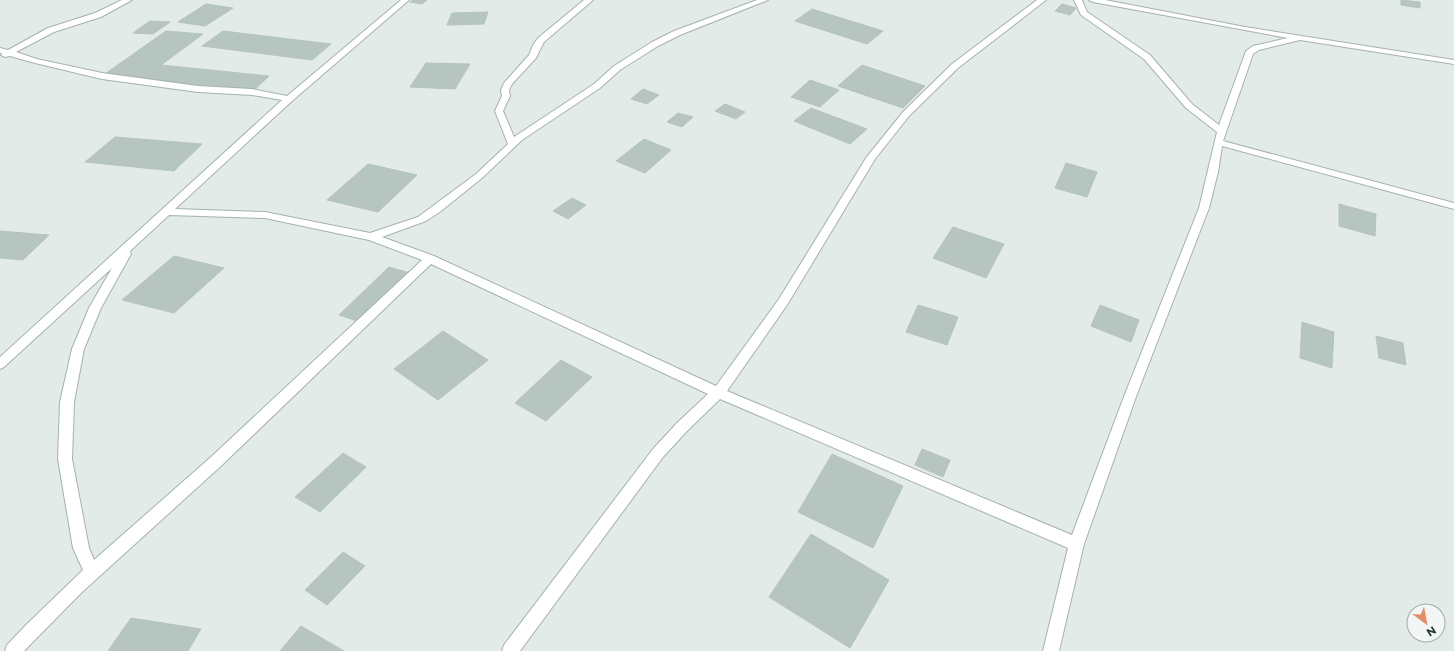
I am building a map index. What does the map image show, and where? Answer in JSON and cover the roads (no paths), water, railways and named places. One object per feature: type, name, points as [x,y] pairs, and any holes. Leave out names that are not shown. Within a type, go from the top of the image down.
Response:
[{"type":"street","points":[[0,56],[9,53],[51,30],[94,16],[128,0]]},
{"type":"street","points":[[0,364],[289,99],[404,0]]},
{"type":"street","points":[[512,143],[499,111],[506,96],[505,90],[508,82],[533,56],[541,40],[590,0]]},
{"type":"street","points":[[371,237],[411,224],[437,210],[479,176],[512,143],[597,86],[618,68],[655,44],[676,33],[764,0]]},
{"type":"street","points":[[510,651],[658,453],[682,427],[718,393],[783,302],[871,158],[906,114],[955,66],[1042,0]]},
{"type":"street","points":[[1078,0],[1084,13],[1147,57],[1189,106],[1219,136],[1454,206]]},
{"type":"street","points":[[1093,0],[1298,38],[1454,62]]},
{"type":"street","points":[[1051,651],[1076,544],[1131,394],[1204,208],[1213,172],[1219,136],[1249,53],[1256,48],[1298,38]]},
{"type":"street","points":[[0,50],[35,61],[102,76],[198,89],[252,92],[289,99]]},
{"type":"street","points":[[166,212],[265,215],[371,237],[430,260],[718,393],[1076,544]]},
{"type":"street","points":[[92,572],[81,548],[65,459],[67,402],[78,349],[92,314],[112,277],[136,240]]},
{"type":"street","points":[[13,651],[33,628],[92,572],[217,460],[430,260]]}]
